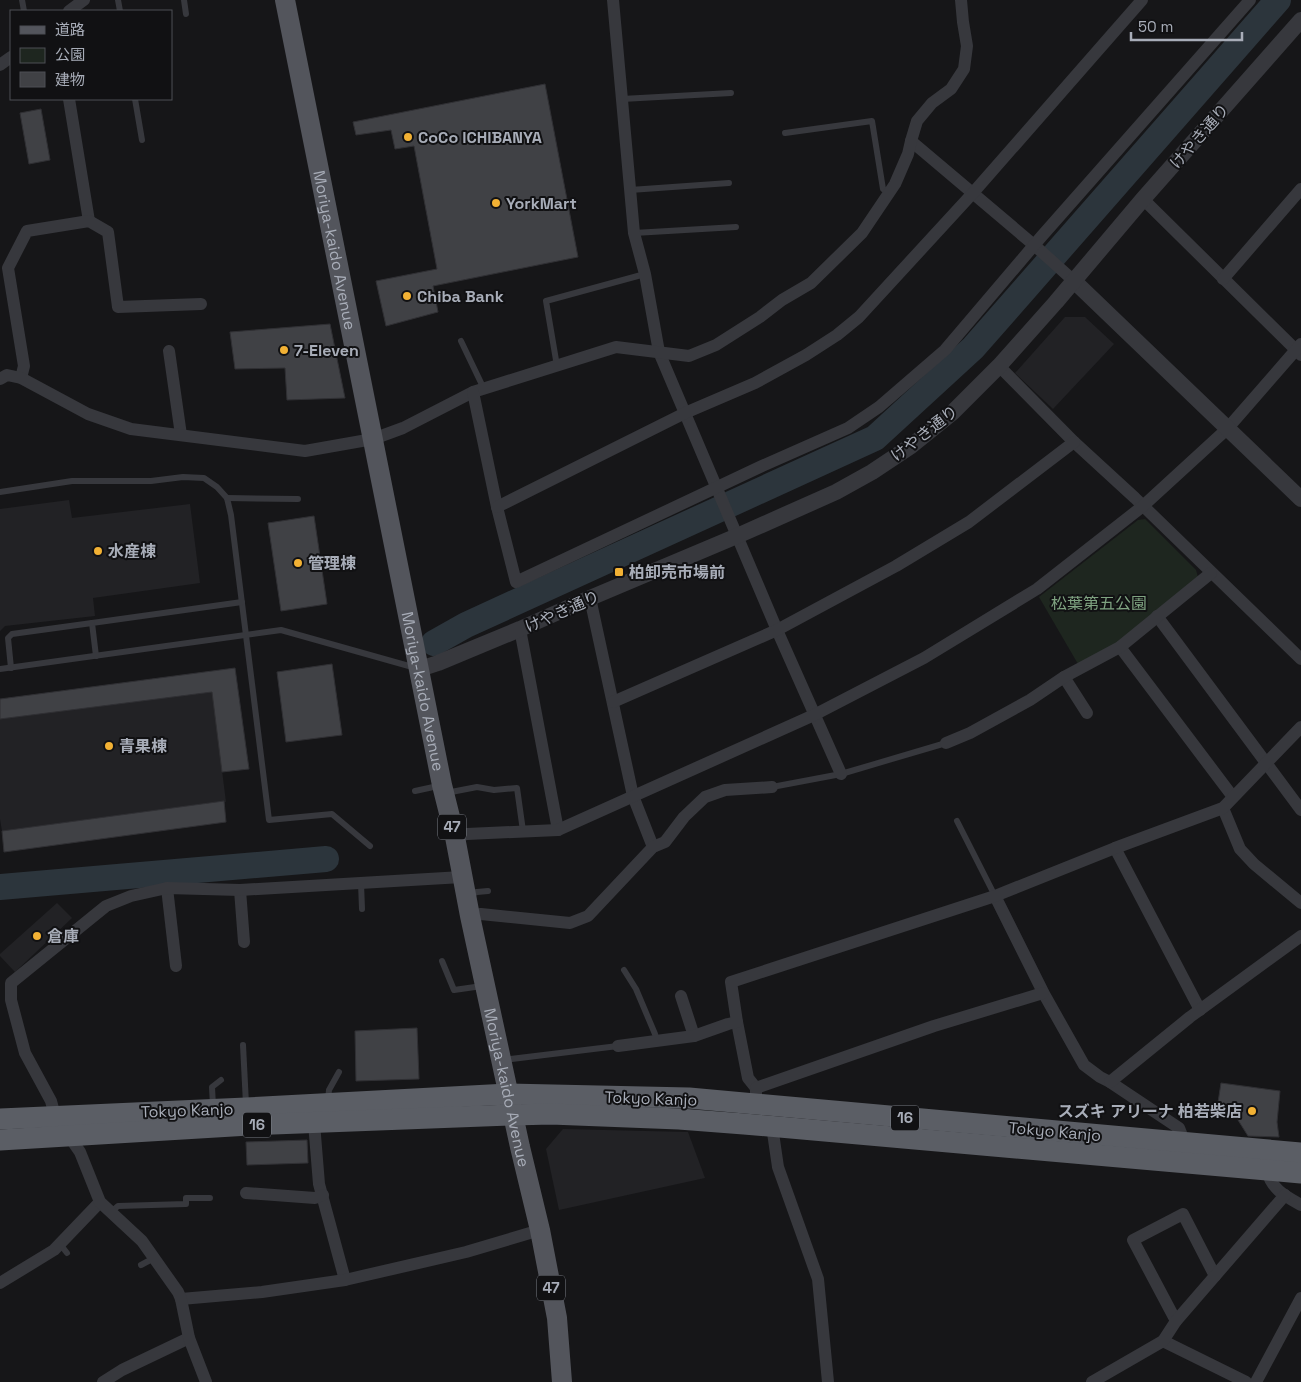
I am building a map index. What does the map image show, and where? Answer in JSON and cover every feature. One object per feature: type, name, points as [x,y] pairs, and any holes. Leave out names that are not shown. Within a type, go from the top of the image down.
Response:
[{"type":"highway","name":"Tokyo Kanjo","points":[[0,1119],[508,1094],[689,1098],[756,1096],[1180,1143],[1301,1153]]},
{"type":"highway","name":"Tokyo Kanjo","points":[[0,1140],[248,1125],[551,1114],[679,1119],[772,1126],[1301,1172]]},
{"type":"main road","name":"Moriya-kaido Avenue","points":[[285,0],[443,789],[455,837],[508,1094],[540,1230],[557,1318],[562,1382]]},
{"type":"street","points":[[71,10],[84,0]]},
{"type":"street","points":[[613,0],[634,232],[645,274],[660,352],[716,488],[841,774]]},
{"type":"street","points":[[0,379],[7,375],[21,378],[88,414],[131,429],[305,451],[373,439],[403,428],[479,390],[616,347],[689,356],[716,345],[760,318],[782,300],[810,283],[862,233],[895,184],[908,154],[917,121],[932,103],[951,89],[964,69],[967,46],[962,22],[961,0]]},
{"type":"street","points":[[497,507],[684,413],[755,383],[837,335],[859,317],[972,194],[1142,0]]},
{"type":"street","points":[[479,390],[497,507],[516,582],[762,466],[848,428],[879,407],[944,350],[1037,248],[1250,0]]},
{"type":"street","name":"けやき通り","points":[[420,670],[520,630],[836,492],[872,472],[911,446],[952,414],[999,366],[1069,277],[1143,199],[1301,20]]},
{"type":"street","points":[[0,65],[10,57]]},
{"type":"street","points":[[69,100],[88,222]]},
{"type":"street","points":[[910,141],[1069,277],[1301,499]]},
{"type":"street","points":[[1222,279],[1301,189]]},
{"type":"street","points":[[455,837],[467,834],[558,830],[814,715],[924,658],[1037,589],[1143,506],[1227,429],[1299,350],[1222,279],[1143,199]]},
{"type":"street","points":[[21,378],[24,366],[4,265],[27,231],[88,222],[108,232],[118,307],[201,304]]},
{"type":"street","points":[[169,351],[181,436]]},
{"type":"street","points":[[999,366],[1074,442],[1301,659]]},
{"type":"street","points":[[613,702],[777,630],[896,566],[969,522],[1074,442]]},
{"type":"street","points":[[946,743],[970,733],[1030,700],[1064,677],[1120,647],[1211,573]]},
{"type":"street","points":[[590,598],[633,796],[653,847]]},
{"type":"street","points":[[1157,616],[1301,810]]},
{"type":"street","points":[[520,630],[558,830]]},
{"type":"street","points":[[1120,647],[1233,797]]},
{"type":"street","points":[[1064,677],[1087,713]]},
{"type":"street","points":[[1043,993],[934,1026],[756,1096],[748,1078],[730,982],[995,896],[1115,848],[1223,808],[1301,727]]},
{"type":"street","points":[[470,916],[481,914],[570,924],[597,913],[653,847],[665,842],[684,817],[705,797],[724,790],[772,787]]},
{"type":"street","points":[[1223,808],[1240,848],[1254,864],[1301,903]]},
{"type":"street","points":[[1115,848],[1200,1010]]},
{"type":"street","points":[[206,1382],[189,1338],[178,1292],[142,1241],[100,1202],[80,1152],[55,1116],[51,1101],[25,1053],[11,1000],[11,983],[106,906],[131,896],[167,888],[240,890],[361,883],[464,886]]},
{"type":"street","points":[[167,888],[176,966]]},
{"type":"street","points":[[240,890],[244,942]]},
{"type":"street","points":[[995,896],[1043,993],[1084,1065],[1179,1128],[1181,1133],[1180,1143]]},
{"type":"street","points":[[1110,1082],[1200,1010],[1301,936]]},
{"type":"street","points":[[681,996],[694,1036]]},
{"type":"street","points":[[618,1046],[694,1036],[738,1022]]},
{"type":"street","points":[[314,1123],[319,1184],[345,1280]]},
{"type":"street","points":[[772,1126],[778,1167],[818,1279],[828,1382]]},
{"type":"street","points":[[1267,1170],[1269,1179],[1274,1186],[1301,1205]]},
{"type":"street","points":[[246,1193],[315,1198],[322,1195]]},
{"type":"street","points":[[1092,1382],[1163,1341],[1176,1321],[1285,1195]]},
{"type":"street","points":[[0,1283],[54,1250],[64,1249],[85,1212],[100,1202]]},
{"type":"street","points":[[1176,1321],[1133,1240],[1184,1214],[1215,1276]]},
{"type":"street","points":[[181,1299],[262,1292],[345,1280],[466,1252],[540,1230]]},
{"type":"street","points":[[1256,1382],[1301,1298]]},
{"type":"street","points":[[103,1382],[122,1370],[189,1338]]},
{"type":"street","points":[[1163,1341],[1246,1382]]},
{"type":"lane","points":[[184,0],[186,14]]},
{"type":"lane","points":[[622,98],[731,92]]},
{"type":"lane","points":[[135,100],[142,140]]},
{"type":"lane","points":[[785,133],[872,121],[884,189],[889,192]]},
{"type":"lane","points":[[630,190],[729,183]]},
{"type":"lane","points":[[634,232],[736,228]]},
{"type":"lane","points":[[557,366],[546,301],[645,274]]},
{"type":"lane","points":[[461,341],[479,390]]},
{"type":"lane","points":[[0,492],[72,482],[151,481],[183,477],[204,478],[217,487],[227,498],[231,515],[269,820],[332,814],[370,846]]},
{"type":"lane","points":[[227,498],[298,499]]},
{"type":"lane","points":[[11,668],[8,638],[12,634],[242,602]]},
{"type":"lane","points":[[92,623],[96,656]]},
{"type":"lane","points":[[0,669],[281,630],[420,670]]},
{"type":"lane","points":[[772,787],[841,774],[946,743]]},
{"type":"lane","points":[[415,791],[477,787],[494,790],[517,788],[523,832]]},
{"type":"lane","points":[[957,821],[995,896]]},
{"type":"lane","points":[[361,883],[362,910]]},
{"type":"lane","points":[[464,886],[477,892],[488,892]]},
{"type":"lane","points":[[442,961],[454,990],[485,985]]},
{"type":"lane","points":[[624,970],[636,989],[657,1041]]},
{"type":"lane","points":[[243,1045],[246,1108]]},
{"type":"lane","points":[[501,1060],[618,1046]]},
{"type":"lane","points":[[328,1104],[329,1090],[339,1072]]},
{"type":"lane","points":[[214,1109],[212,1087],[221,1080]]},
{"type":"lane","points":[[111,1212],[118,1206],[186,1204],[186,1198],[210,1198]]},
{"type":"lane","points":[[141,1265],[154,1258]]},
{"type":"shaded area","points":[[1065,317],[1085,317],[1114,344],[1053,409],[1015,373]]},
{"type":"shaded area","name":"水産棟","points":[[69,500],[72,518],[190,504],[200,583],[93,598],[95,616],[5,626],[0,631],[0,509]]},
{"type":"shaded area","name":"青果棟","points":[[212,692],[226,802],[2,831],[0,819],[0,719]]},
{"type":"shaded area","name":"倉庫","points":[[57,903],[72,918],[15,972],[0,954]]},
{"type":"shaded area","points":[[563,1129],[688,1132],[705,1178],[559,1210],[546,1149]]},
{"type":"green space","name":"松葉第五公園","points":[[1145,519],[1196,570],[1198,577],[1113,646],[1078,664],[1039,597],[1138,520]]},
{"type":"building","name":"YorkMart","points":[[545,84],[578,257],[433,286],[438,312],[386,326],[376,281],[437,269],[414,146],[395,149],[391,130],[356,135],[353,122]]},
{"type":"building","points":[[41,109],[50,160],[29,164],[20,113]]},
{"type":"building","name":"7-Eleven","points":[[330,324],[345,398],[287,400],[285,368],[235,369],[230,332]]},
{"type":"building","name":"管理棟","points":[[314,516],[327,604],[281,611],[268,523]]},
{"type":"building","points":[[332,664],[342,735],[286,742],[277,672]]},
{"type":"building","points":[[235,668],[249,769],[222,772],[212,692],[0,719],[0,699]]},
{"type":"building","points":[[224,801],[226,822],[4,852],[2,831]]},
{"type":"building","points":[[417,1028],[419,1079],[356,1081],[355,1031]]},
{"type":"building","name":"スズキ アリーナ 柏若柴店","points":[[1221,1083],[1280,1091],[1277,1122],[1279,1137],[1248,1136],[1233,1112],[1217,1109]]},
{"type":"building","points":[[307,1140],[308,1163],[247,1165],[246,1142]]},
{"type":"waterway","points":[[434,643],[466,625],[875,438],[973,348],[1278,0]]},
{"type":"waterway","points":[[0,887],[326,859]]},
{"type":"place","name":"CoCo ICHIBANYA","points":[[408,137]]},
{"type":"place","name":"YorkMart","points":[[496,203]]},
{"type":"place","name":"Chiba Bank","points":[[407,296]]},
{"type":"place","name":"7-Eleven","points":[[284,350]]},
{"type":"place","name":"水産棟","points":[[98,551]]},
{"type":"place","name":"管理棟","points":[[298,563]]},
{"type":"place","name":"柏卸売市場前","points":[[619,572]]},
{"type":"place","name":"青果棟","points":[[109,746]]},
{"type":"place","name":"倉庫","points":[[37,936]]},
{"type":"place","name":"スズキ アリーナ 柏若柴店","points":[[1252,1111]]}]
